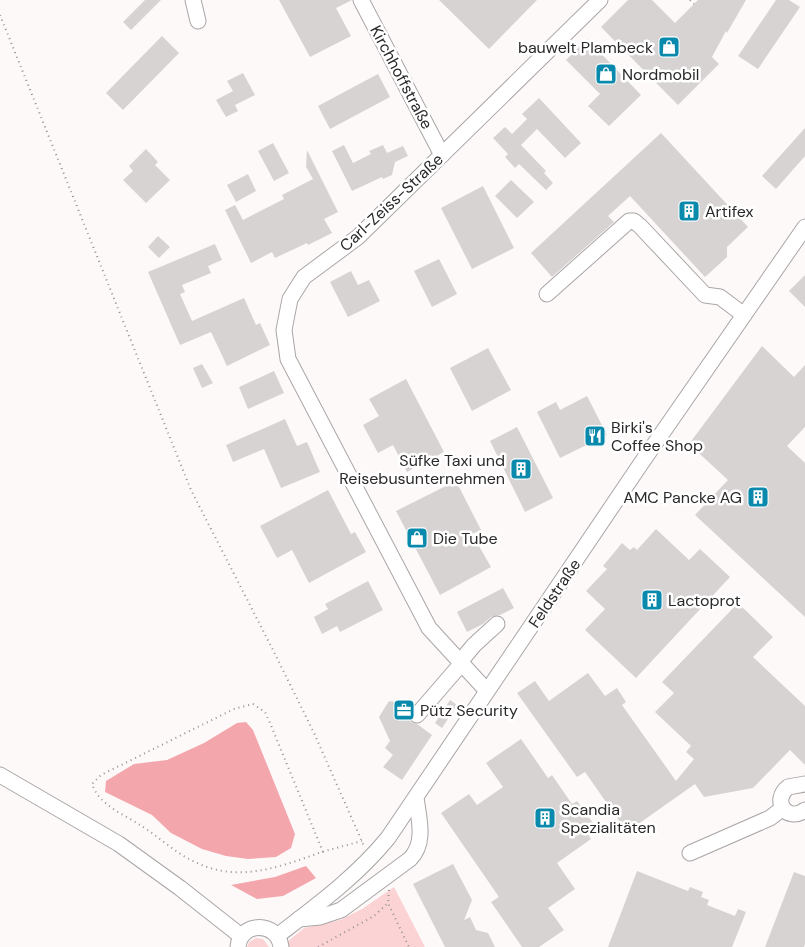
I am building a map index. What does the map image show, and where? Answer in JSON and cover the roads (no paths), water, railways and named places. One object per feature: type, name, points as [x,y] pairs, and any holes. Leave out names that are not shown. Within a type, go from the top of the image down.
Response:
[{"type":"street","points":[[193,0],[198,21]]},
{"type":"street","name":"Carl-Zeiss-Straße","points":[[488,691],[429,628],[288,359],[284,330],[290,299],[304,278],[358,237],[600,0]]},
{"type":"street","name":"Kirchhoffstraße","points":[[364,1],[442,155]]},
{"type":"street","points":[[547,294],[626,223],[634,221],[706,295],[720,297],[744,314]]},
{"type":"street","name":"Feldstraße","points":[[279,942],[299,919],[370,860],[388,838],[805,227]]},
{"type":"street","points":[[417,715],[474,645],[497,624]]},
{"type":"street","points":[[0,775],[119,844],[180,888],[240,942],[252,928],[259,927],[266,928],[279,942]]},
{"type":"street","points":[[805,784],[792,785],[784,790],[780,800],[783,808],[793,814],[801,813],[805,810]]},
{"type":"street","points":[[299,919],[320,917],[341,910],[416,853],[421,838],[416,798]]},
{"type":"street","points":[[690,852],[770,818],[783,808]]},
{"type":"place","name":"bauwelt Plambeck","points":[[669,47]]},
{"type":"place","name":"Nordmobil","points":[[606,74]]},
{"type":"place","name":"Artifex","points":[[689,211]]},
{"type":"place","name":"Birki's Coffee Shop","points":[[595,436]]},
{"type":"place","name":"Süfke Taxi und Reisebusunternehmen","points":[[521,469]]},
{"type":"place","name":"AMC Pancke AG","points":[[758,497]]},
{"type":"place","name":"Die Tube","points":[[417,538]]},
{"type":"place","name":"Lactoprot","points":[[652,600]]},
{"type":"place","name":"Pütz Security","points":[[404,710]]},
{"type":"place","name":"Scandia Spezialitäten","points":[[545,818]]}]
